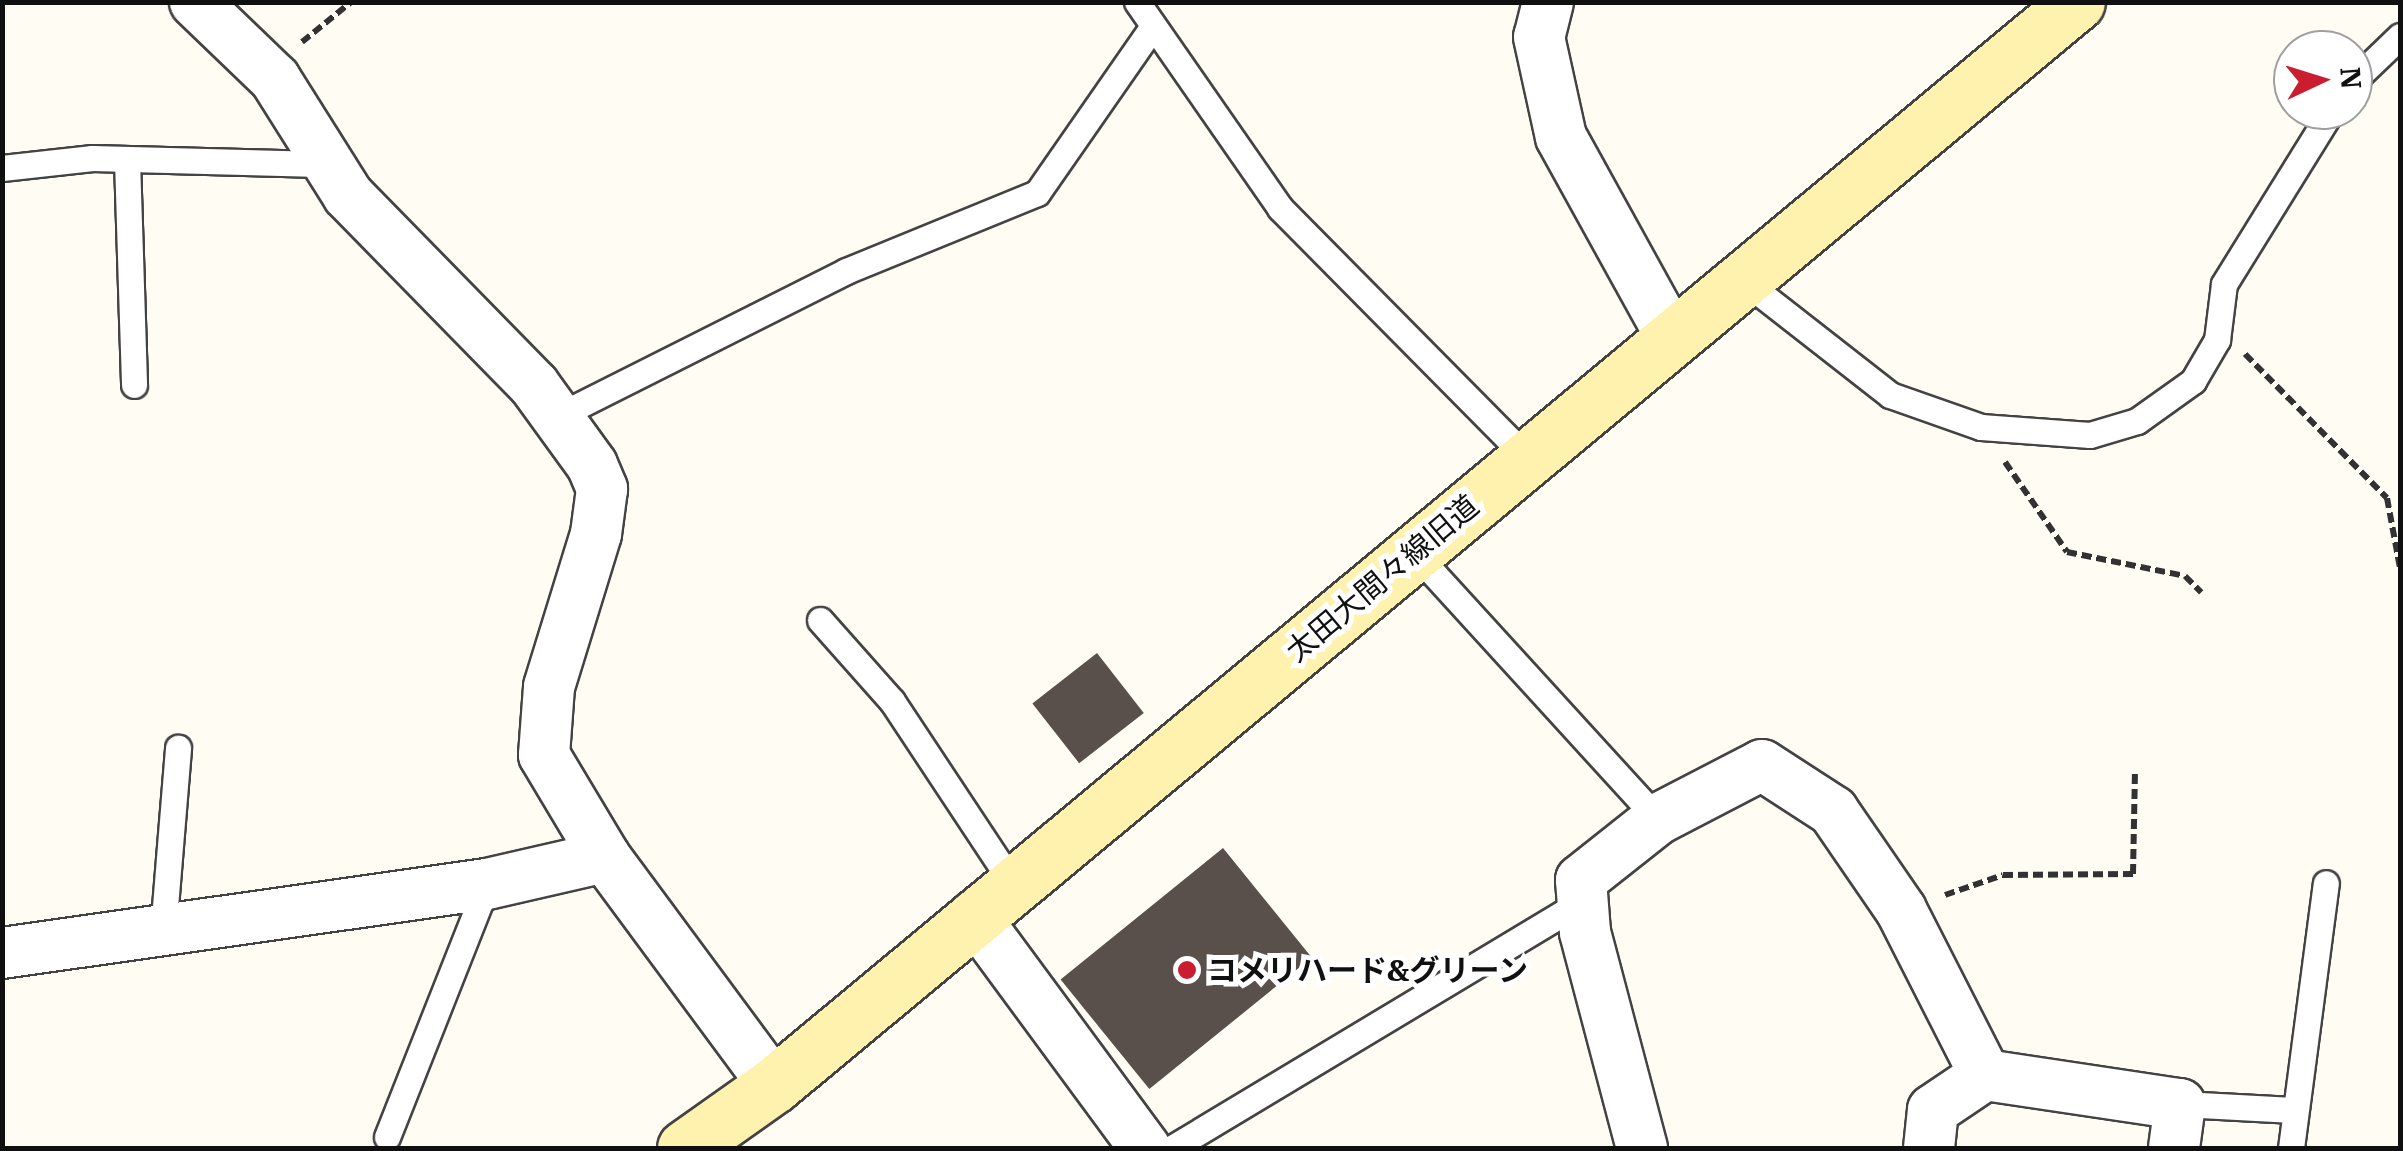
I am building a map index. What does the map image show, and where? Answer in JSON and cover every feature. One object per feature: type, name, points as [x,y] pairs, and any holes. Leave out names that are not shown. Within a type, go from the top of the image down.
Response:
[{"type":"street","points":[[194,2],[274,79],[348,195],[560,415],[602,489],[540,738],[605,857],[774,1085]]},
{"type":"street","points":[[1548,2],[1538,37],[1562,137],[1672,338]]},
{"type":"street","name":"太田大間々線旧道","points":[[684,1148],[774,1085],[2077,2]]},
{"type":"street","points":[[1642,1148],[1584,932],[1584,872],[1658,820],[1762,765],[1833,810],[1901,910],[1986,1076]]},
{"type":"street","points":[[2,952],[487,884],[605,857]]},
{"type":"street","points":[[994,900],[1145,1148]]},
{"type":"street","points":[[1929,1148],[1933,1110],[1986,1076],[2177,1126]]},
{"type":"lane","points":[[1137,2],[1280,208],[1526,457]]},
{"type":"lane","points":[[560,415],[829,279],[1037,193],[1153,26]]},
{"type":"lane","points":[[2373,62],[2400,36]]},
{"type":"lane","points":[[1743,280],[1890,396],[1982,428],[2090,435],[2137,421],[2193,382],[2217,340],[2224,284],[2320,130]]},
{"type":"lane","points":[[2,168],[126,160],[330,164]]},
{"type":"lane","points":[[126,160],[134,385]]},
{"type":"lane","points":[[1413,552],[1658,820]]},
{"type":"lane","points":[[820,620],[892,700],[994,900]]},
{"type":"lane","points":[[162,931],[178,748]]},
{"type":"lane","points":[[2291,1148],[2326,882]]},
{"type":"lane","points":[[386,1137],[487,884]]},
{"type":"lane","points":[[1172,1148],[1585,900]]},
{"type":"lane","points":[[2177,1126],[2295,1110]]},
{"type":"path","points":[[274,79],[308,35],[351,2]]},
{"type":"path","points":[[2217,340],[2243,352],[2387,498],[2400,568]]},
{"type":"path","points":[[1982,428],[2067,552],[2185,576],[2201,592]]},
{"type":"path","points":[[1901,910],[2003,875],[2133,874],[2135,774]]},
{"type":"building","points":[[1097,653],[1144,713],[1079,763],[1032,703]]},
{"type":"building","name":"コメリハード&グリーン","points":[[1223,848],[1312,958],[1149,1089],[1061,980]]},
{"type":"place","name":"コメリハード&グリーン","points":[[1187,970]]}]
